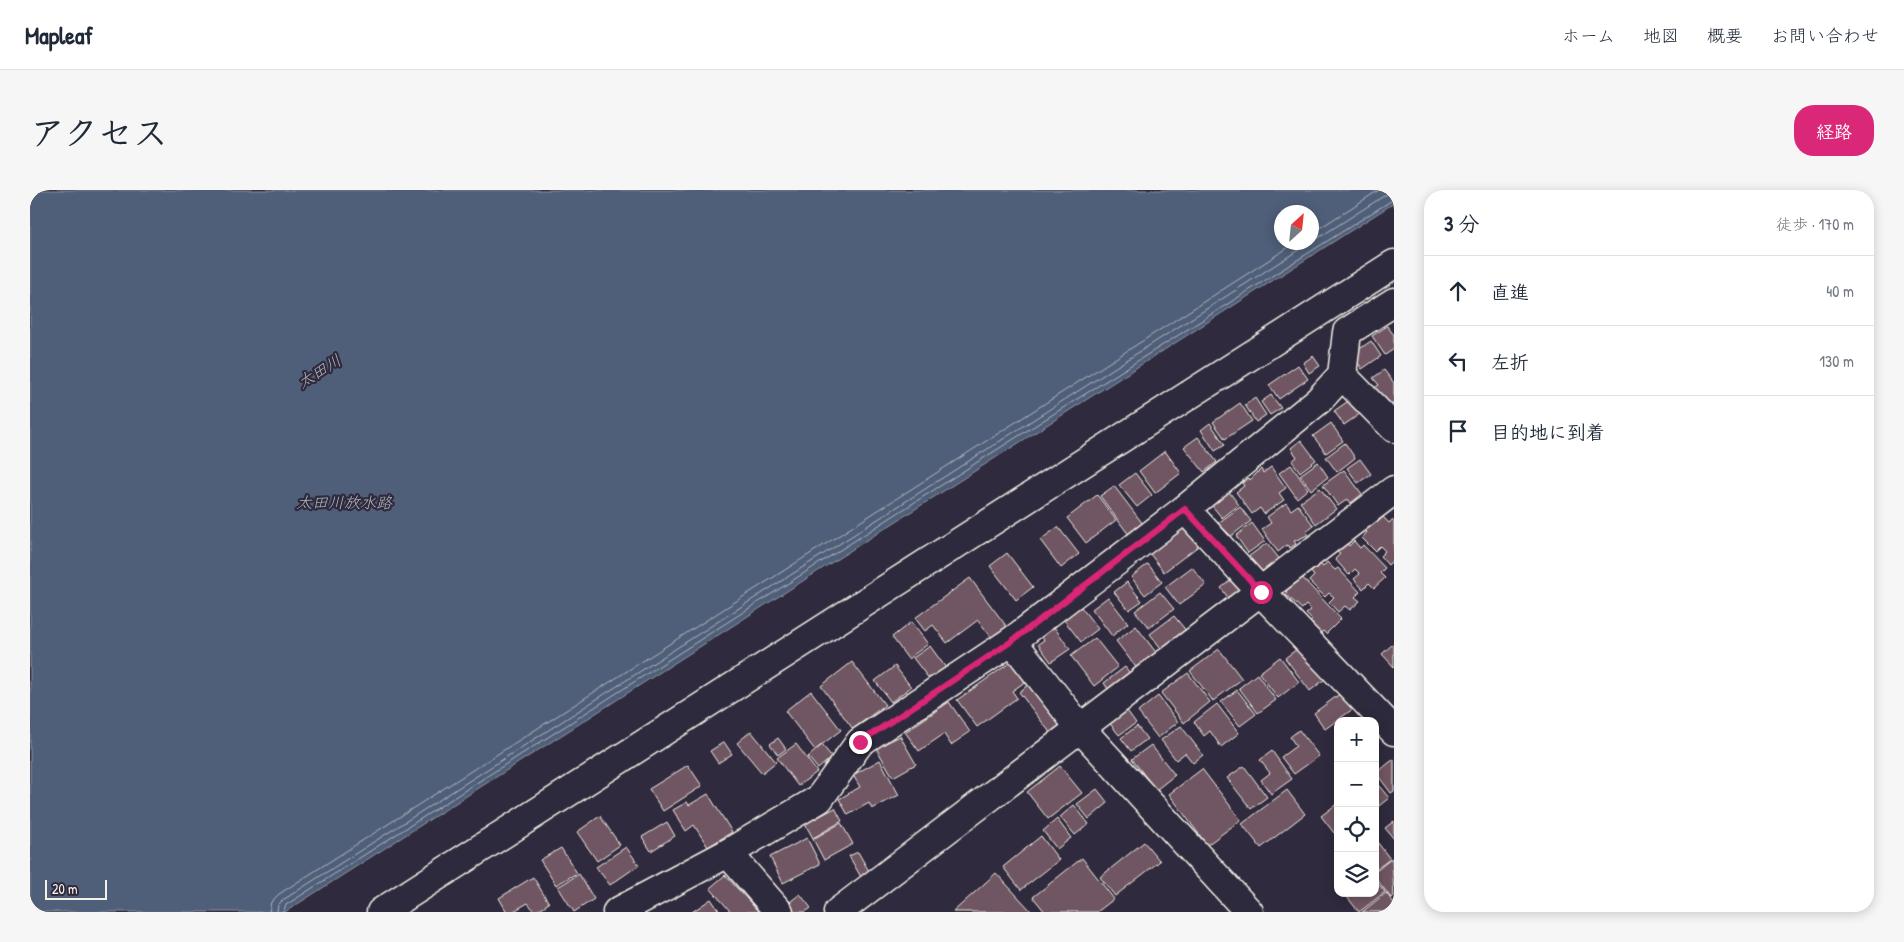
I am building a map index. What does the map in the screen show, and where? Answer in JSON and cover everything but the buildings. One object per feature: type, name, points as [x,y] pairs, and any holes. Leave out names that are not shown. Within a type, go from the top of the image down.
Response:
[{"type":"street","points":[[381,912],[1394,264]]},
{"type":"street","points":[[617,912],[728,854],[819,799],[860,742],[1012,641],[1185,509],[1319,400],[1342,375],[1347,332],[1394,302]]},
{"type":"street","points":[[1342,375],[1394,428]]},
{"type":"street","points":[[838,912],[1394,490]]},
{"type":"street","points":[[1185,509],[1261,592],[1394,730]]},
{"type":"street","points":[[1012,641],[1081,729],[1249,912]]},
{"type":"street","points":[[728,854],[778,912]]},
{"type":"water","name":"太田川放水路","points":[[30,190],[1394,190],[1394,203],[285,912],[30,912]]},
{"type":"route","points":[[860,742],[1012,641],[1185,509],[1261,592]]},
{"type":"water label","name":"太田川","points":[[319,371]]}]
